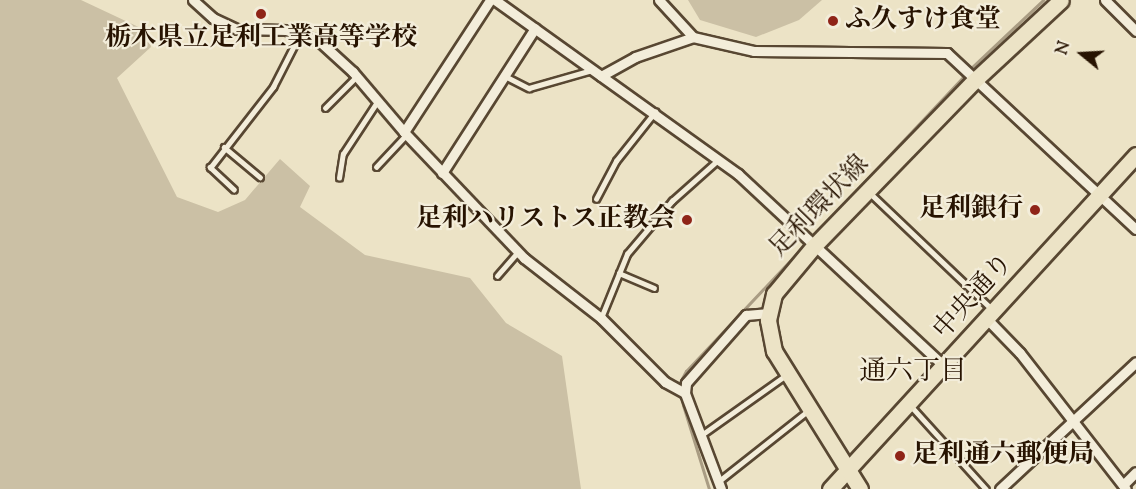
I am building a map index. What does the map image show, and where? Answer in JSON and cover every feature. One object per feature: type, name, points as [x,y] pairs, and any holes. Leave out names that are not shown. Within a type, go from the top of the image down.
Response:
[{"type":"main road","name":"足利環状線","points":[[860,489],[787,375],[770,339],[769,313],[782,281],[975,80],[1061,0]]},
{"type":"main road","name":"中央通り","points":[[830,489],[1136,155]]},
{"type":"street","points":[[193,0],[213,18],[237,28],[301,33],[319,41],[357,76],[405,134],[518,252],[601,318],[665,381],[685,393]]},
{"type":"street","points":[[405,134],[490,0]]},
{"type":"street","points":[[495,0],[655,112],[718,160],[944,366]]},
{"type":"street","points":[[1105,0],[1136,31]]},
{"type":"street","points":[[662,2],[693,37]]},
{"type":"street","points":[[442,173],[535,28]]},
{"type":"street","points":[[601,76],[635,57],[693,37],[754,51],[939,51],[947,53],[1136,229]]},
{"type":"street","points":[[719,486],[685,393],[686,383],[693,371],[746,315],[769,313]]},
{"type":"street","points":[[990,315],[1124,488],[1136,472]]},
{"type":"street","points":[[1000,489],[1074,423],[1136,362]]},
{"type":"lane","points":[[234,190],[210,168],[224,147],[273,87],[301,33]]},
{"type":"lane","points":[[505,76],[529,88],[592,70]]},
{"type":"lane","points":[[325,108],[357,76]]},
{"type":"lane","points":[[339,178],[343,154],[378,101]]},
{"type":"lane","points":[[596,199],[616,161],[655,112]]},
{"type":"lane","points":[[376,167],[405,134]]},
{"type":"lane","points":[[224,147],[260,177]]},
{"type":"lane","points":[[601,318],[627,254],[656,218],[718,160]]},
{"type":"lane","points":[[868,191],[990,315]]},
{"type":"lane","points":[[497,276],[518,252]]},
{"type":"lane","points":[[619,273],[654,288]]},
{"type":"lane","points":[[700,436],[787,375]]},
{"type":"lane","points":[[909,404],[986,489]]},
{"type":"lane","points":[[719,486],[809,410]]},
{"type":"shaded area","points":[[0,0],[81,0],[147,31],[151,47],[117,78],[177,197],[218,212],[245,200],[280,159],[310,186],[300,207],[365,255],[470,278],[506,323],[562,356],[581,489],[0,489]]},
{"type":"shaded area","points":[[688,0],[822,0],[799,20],[756,37],[700,20]]},
{"type":"waterway","points":[[709,489],[683,405],[679,384],[686,371],[972,67],[1043,0]]},
{"type":"place","name":"栃木県立足利工業高等学校","points":[[261,14]]},
{"type":"place","name":"ふ久すけ食堂","points":[[833,21]]},
{"type":"place","name":"足利銀行","points":[[1035,210]]},
{"type":"place","name":"足利ハリストス正教会","points":[[687,220]]},
{"type":"place","name":"足利通六郵便局","points":[[900,456]]},
{"type":"district","name":"通六丁目","points":[[913,373]]}]
